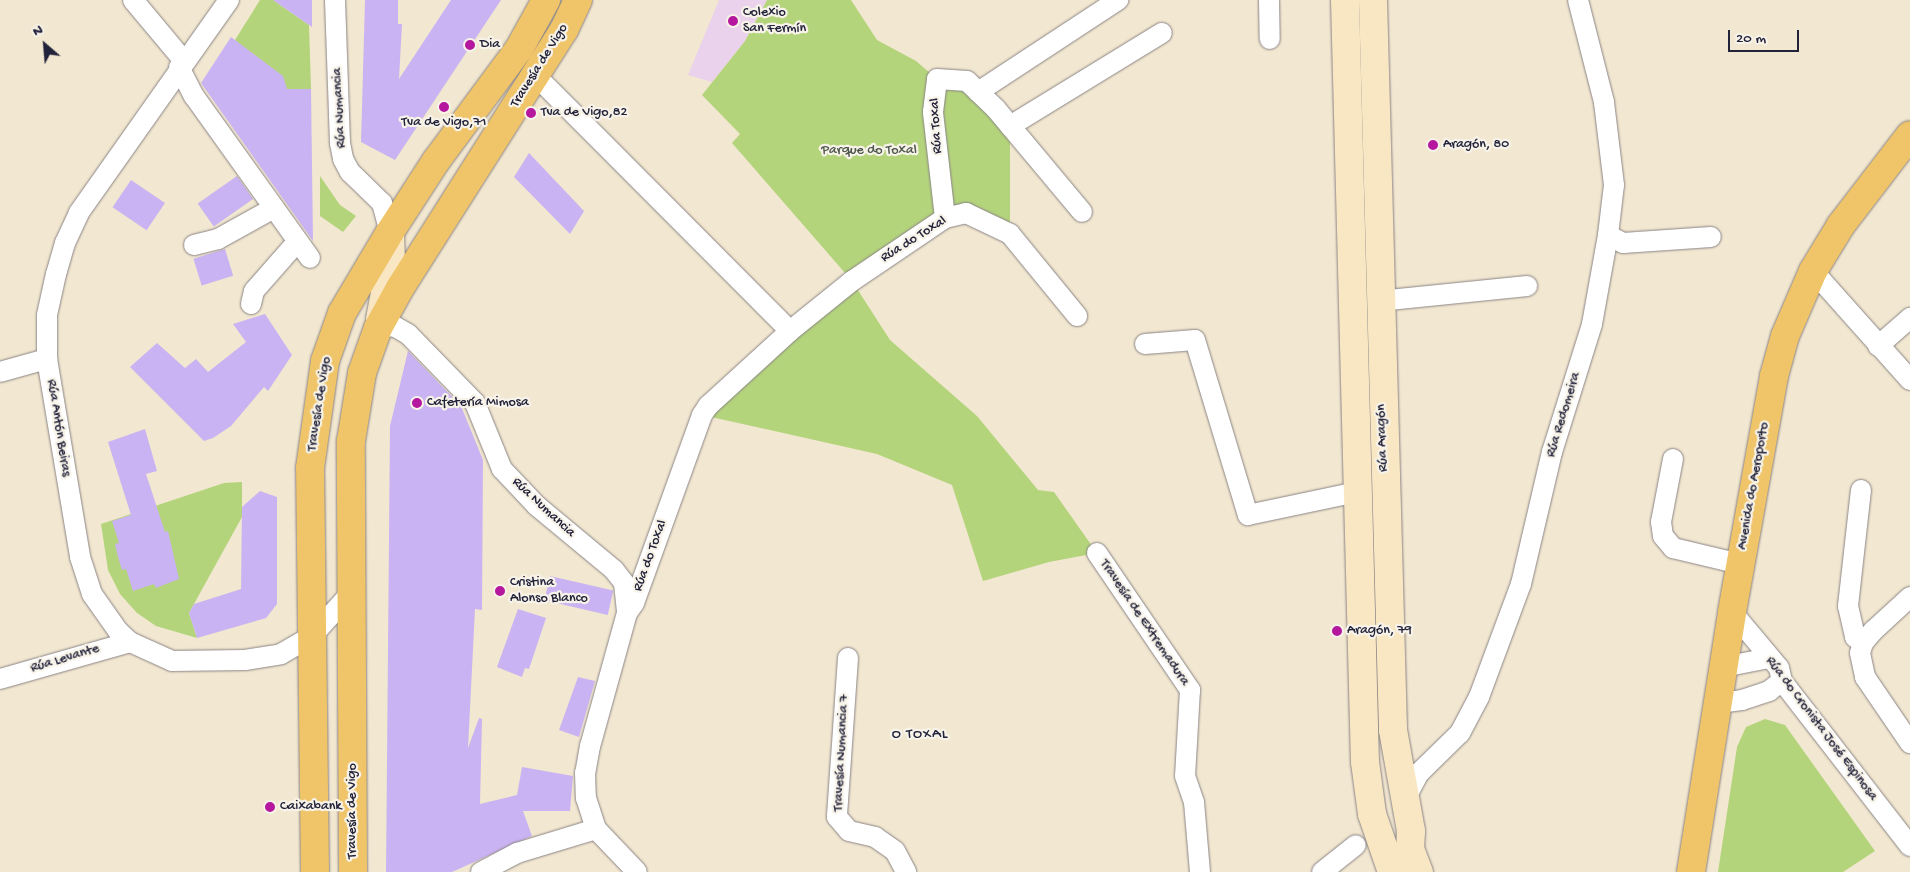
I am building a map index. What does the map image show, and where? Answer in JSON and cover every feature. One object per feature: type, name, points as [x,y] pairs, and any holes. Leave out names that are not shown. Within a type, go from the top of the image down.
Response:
[{"type":"main road","name":"Travesía de Vigo","points":[[315,872],[310,468],[318,394],[325,361],[342,313],[390,232],[436,161],[520,48],[546,0]]},
{"type":"main road","name":"Travesía de Vigo","points":[[353,872],[351,441],[362,373],[378,328],[400,288],[564,30],[578,0]]},
{"type":"main road","name":"Rúa Aragón","points":[[1345,0],[1367,841],[1392,872]]},
{"type":"main road","name":"Rúa Aragón","points":[[1373,0],[1379,301],[1392,730],[1415,860]]},
{"type":"main road","name":"Avenida do Aeroporto","points":[[1691,872],[1740,564],[1774,376],[1796,306],[1813,271],[1870,184],[1910,135]]},
{"type":"main road","name":"Rúa Numancia","points":[[378,328],[391,261],[390,232]]},
{"type":"main road","points":[[1367,841],[1393,836],[1415,860]]},
{"type":"street","points":[[133,0],[182,64],[194,96],[310,258]]},
{"type":"street","name":"Rúa Antón Beiras","points":[[229,0],[182,64],[79,213],[65,243],[47,315],[46,359],[85,576],[103,612],[130,642],[151,654],[184,663],[245,660],[281,654],[312,636],[351,593]]},
{"type":"street","name":"Rúa Numancia","points":[[335,0],[341,151],[350,172],[382,203],[390,232]]},
{"type":"street","points":[[978,92],[1118,0]]},
{"type":"street","points":[[1269,0],[1270,40]]},
{"type":"street","name":"Rúa Redomeira","points":[[1404,801],[1419,773],[1460,733],[1479,697],[1521,584],[1552,452],[1592,324],[1608,235],[1614,185],[1610,135],[1578,0]]},
{"type":"street","points":[[1010,126],[1162,33]]},
{"type":"street","points":[[535,75],[790,331]]},
{"type":"street","name":"Rúa Toxal","points":[[945,218],[933,112],[937,80],[967,81],[1010,126],[1082,212]]},
{"type":"street","points":[[194,245],[218,239],[274,208]]},
{"type":"street","name":"Rúa do Toxal","points":[[627,613],[634,603],[702,415],[790,331],[852,280],[945,218],[966,213],[1010,234],[1077,316]]},
{"type":"street","points":[[1608,235],[1623,243],[1711,237]]},
{"type":"street","points":[[251,304],[254,291],[297,242]]},
{"type":"street","points":[[1813,271],[1910,380]]},
{"type":"street","points":[[1379,301],[1527,286]]},
{"type":"street","points":[[1878,346],[1910,318]]},
{"type":"street","name":"Rúa Numancia","points":[[378,328],[394,326],[408,334],[475,403],[502,469],[537,506],[620,575],[624,583],[627,613],[585,773],[586,798],[596,829],[637,872]]},
{"type":"street","points":[[1144,344],[1195,340],[1248,515],[1357,492]]},
{"type":"street","points":[[0,372],[46,359]]},
{"type":"street","points":[[1673,459],[1661,522],[1663,536],[1673,548],[1740,564]]},
{"type":"street","points":[[1861,490],[1848,606],[1855,637],[1863,643]]},
{"type":"street","name":"Travesía de Extremadura","points":[[1097,553],[1190,690],[1184,776],[1194,802],[1200,872]]},
{"type":"street","points":[[1910,597],[1863,643],[1860,653],[1864,676],[1910,743]]},
{"type":"street","name":"Rúa do Cronista José Espinosa","points":[[1732,612],[1778,668],[1782,681],[1910,846]]},
{"type":"street","name":"Rúa Levante","points":[[0,679],[130,642]]},
{"type":"street","points":[[281,654],[302,662],[314,684]]},
{"type":"street","name":"Travesía Numancia 7","points":[[848,658],[837,817],[849,831],[874,837],[895,851],[906,872]]},
{"type":"street","points":[[1723,667],[1768,658]]},
{"type":"street","points":[[1718,703],[1742,700],[1769,691],[1782,681]]},
{"type":"street","points":[[481,872],[517,853],[596,829]]},
{"type":"street","points":[[1322,872],[1367,841]]},
{"type":"shaded area","name":"Colexio San Fermín","points":[[719,0],[767,0],[745,41],[712,82],[688,75]]},
{"type":"green space","points":[[260,0],[273,0],[309,25],[311,89],[287,89],[235,40]]},
{"type":"green space","name":"Parque do Toxal","points":[[767,0],[851,0],[877,40],[916,61],[937,79],[967,81],[1010,126],[1010,234],[966,213],[852,281],[732,143],[740,134],[702,95],[745,41]]},
{"type":"green space","points":[[320,176],[340,205],[356,216],[343,232],[320,216]]},
{"type":"green space","points":[[852,281],[890,340],[977,416],[1038,490],[1054,492],[1097,553],[1049,562],[983,581],[952,485],[877,454],[702,415]]},
{"type":"green space","points":[[242,482],[242,517],[189,613],[197,638],[156,626],[137,613],[120,594],[108,570],[101,524],[224,483]]},
{"type":"green space","points":[[1765,719],[1785,725],[1875,851],[1843,872],[1718,872],[1737,747],[1746,727]]},
{"type":"building","points":[[273,0],[312,0],[312,27]]},
{"type":"building","points":[[365,0],[398,0],[398,24],[402,24],[399,79],[451,0],[501,0],[395,160],[361,142]]},
{"type":"building","points":[[231,37],[283,76],[287,89],[311,89],[313,241],[201,83]]},
{"type":"building","points":[[529,153],[584,211],[570,234],[514,177]]},
{"type":"building","points":[[237,176],[253,199],[214,226],[198,204]]},
{"type":"building","points":[[131,180],[165,203],[147,230],[113,207]]},
{"type":"building","points":[[225,249],[233,276],[202,285],[193,259]]},
{"type":"building","points":[[265,314],[292,355],[268,391],[264,387],[231,426],[213,438],[204,441],[130,367],[157,343],[185,368],[196,359],[208,372],[246,342],[233,324]]},
{"type":"building","points":[[408,351],[461,406],[483,460],[482,610],[475,609],[468,748],[479,718],[482,719],[480,804],[517,795],[522,767],[573,776],[570,811],[523,811],[532,836],[452,872],[386,872],[390,426]]},
{"type":"building","points":[[145,429],[157,471],[146,474],[165,532],[168,531],[179,579],[156,588],[154,584],[133,591],[126,569],[122,570],[118,557],[115,544],[119,543],[112,521],[131,515],[108,442]]},
{"type":"building","points":[[260,491],[277,497],[277,604],[266,618],[197,638],[189,613],[194,604],[241,589],[242,507]]},
{"type":"building","points":[[550,576],[613,591],[608,615],[544,600]]},
{"type":"building","points":[[518,609],[546,618],[529,669],[525,668],[522,677],[497,667]]},
{"type":"building","points":[[578,677],[595,681],[579,737],[559,730]]},
{"type":"place","name":"Colexio San Fermín","points":[[733,21]]},
{"type":"place","name":"Dia","points":[[470,45]]},
{"type":"place","name":"Tva de Vigo,71","points":[[444,107]]},
{"type":"place","name":"Tva de Vigo,82","points":[[531,113]]},
{"type":"place","name":"Aragón, 80","points":[[1433,145]]},
{"type":"place","name":"Cafetería Mimosa","points":[[417,403]]},
{"type":"place","name":"Cristina Alonso Blanco","points":[[500,591]]},
{"type":"place","name":"Aragón, 79","points":[[1337,631]]},
{"type":"place","name":"Caixabank","points":[[270,807]]},
{"type":"district","name":"O TOXAL","points":[[920,735]]}]
